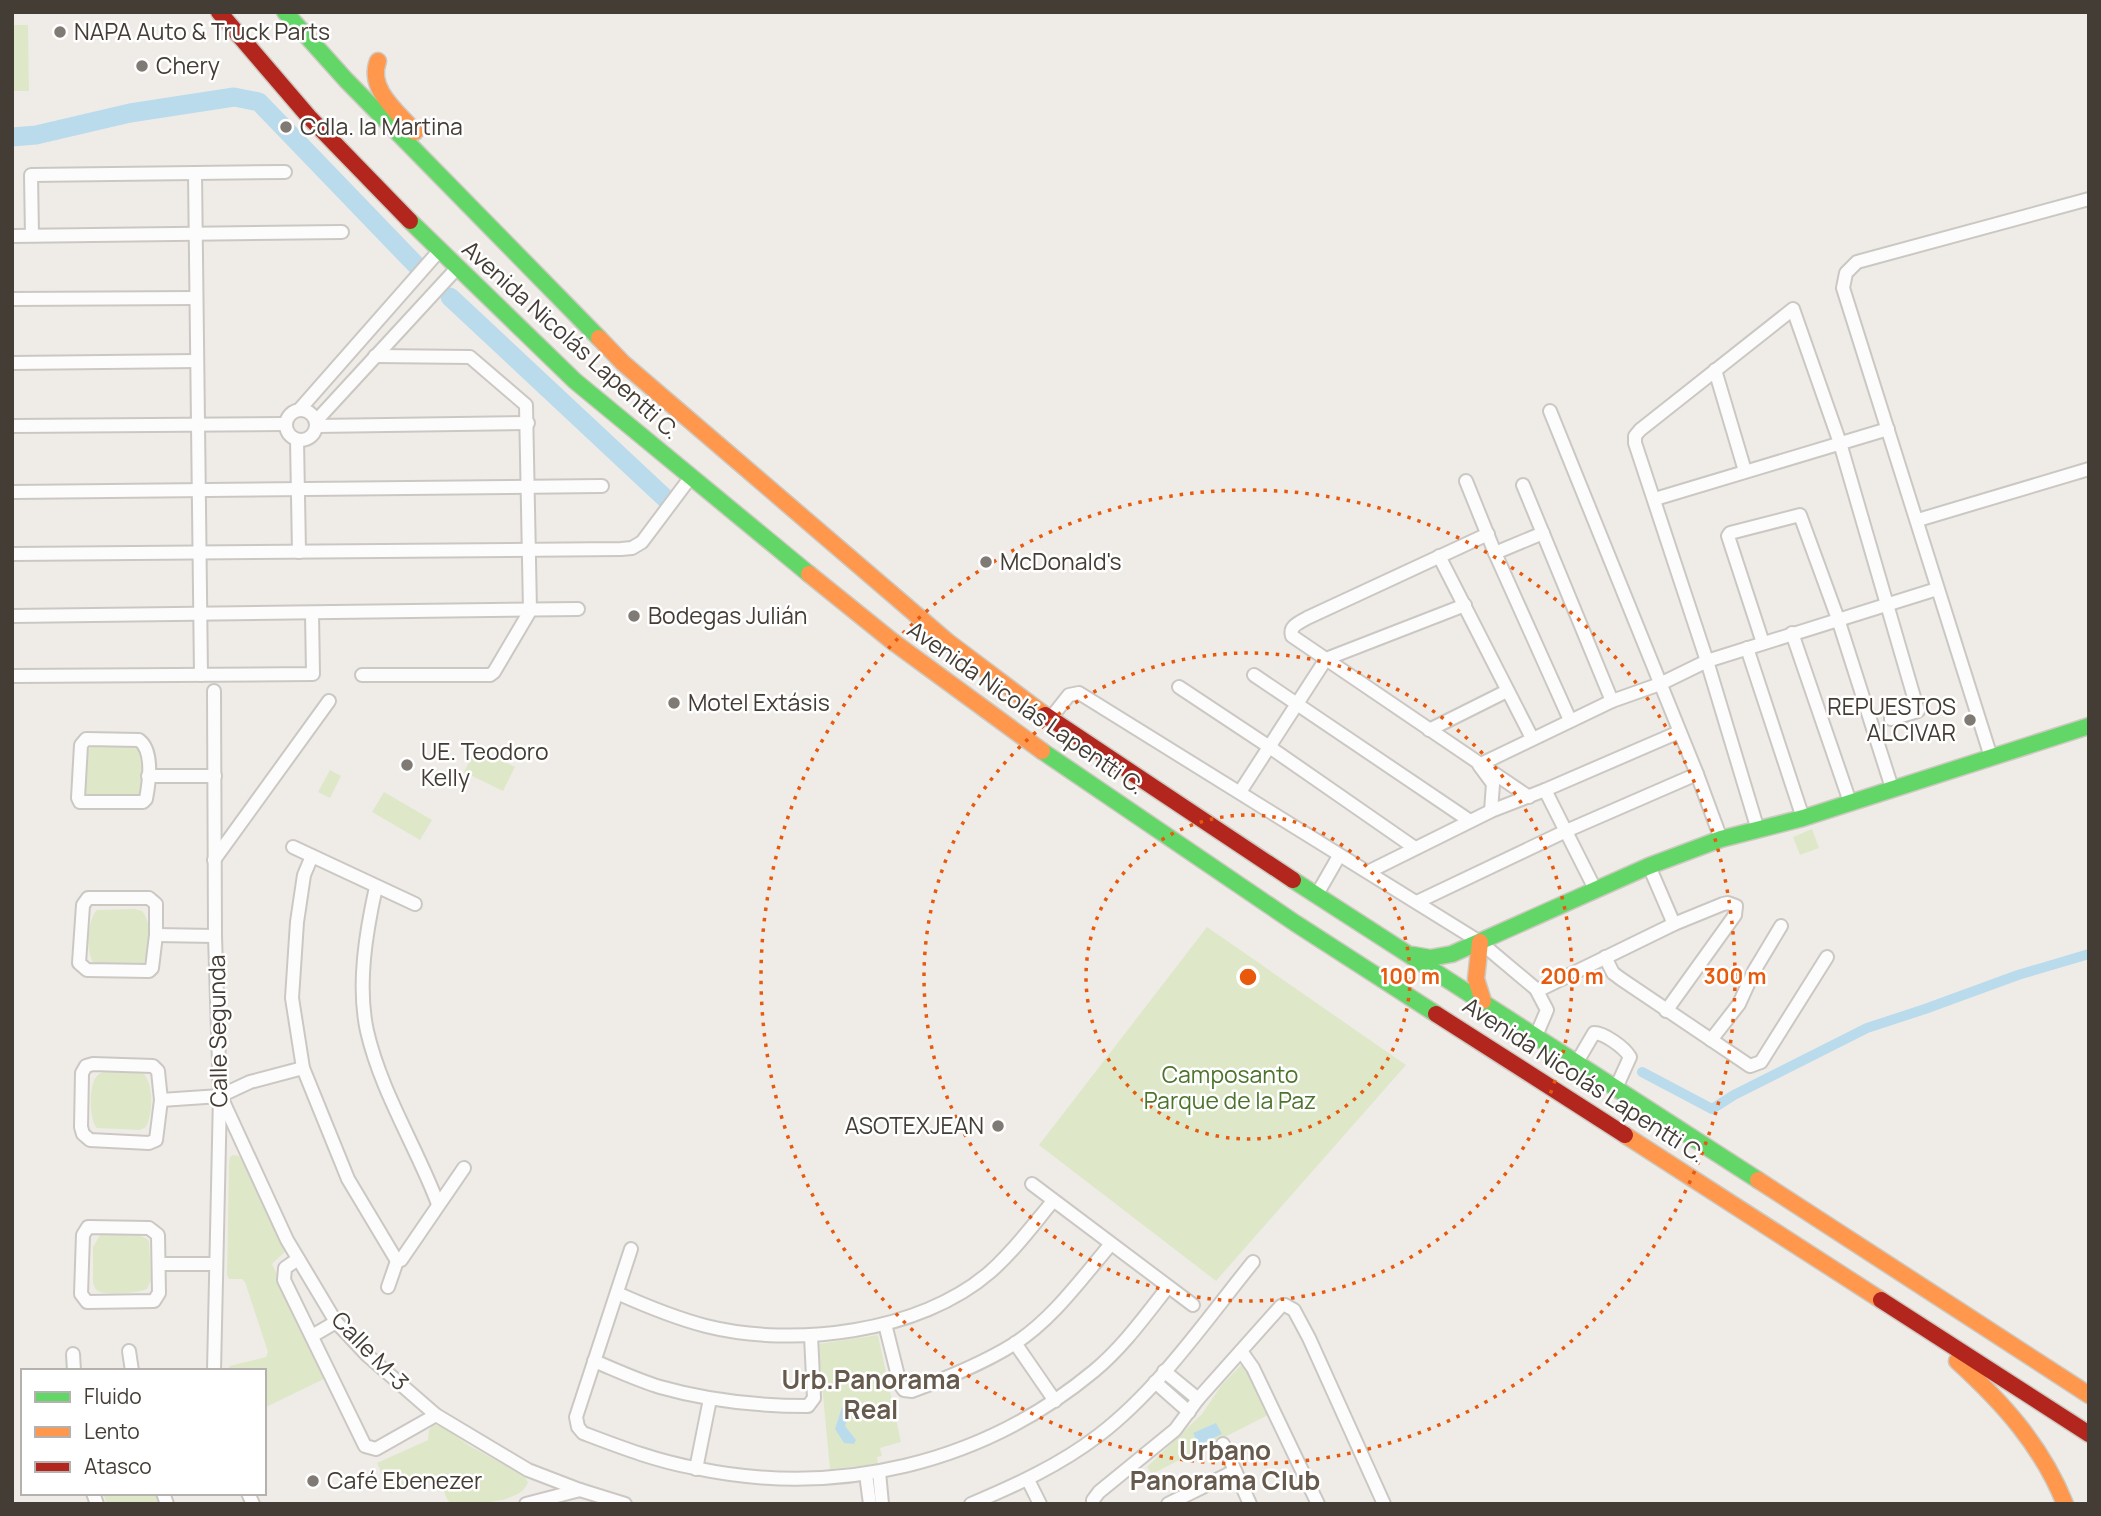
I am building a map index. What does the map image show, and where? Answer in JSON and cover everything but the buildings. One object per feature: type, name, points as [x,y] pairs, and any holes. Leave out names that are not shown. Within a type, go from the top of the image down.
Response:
[{"type":"main road","name":"Avenida Nicolás Lapentti C.","points":[[219,12],[309,117],[439,251],[575,381],[892,641],[1040,750],[1296,922],[1906,1316]]},
{"type":"main road","name":"Avenida Nicolás Lapentti C.","points":[[285,12],[346,80],[623,363],[948,642],[1050,719],[1316,896],[2026,1353]]},
{"type":"main road","points":[[378,61],[374,71],[378,89],[555,295]]},
{"type":"main road","points":[[1410,955],[1430,958],[1452,954],[1649,866],[1721,839],[1803,818],[2089,726]]},
{"type":"main road","points":[[1480,942],[1475,966],[1476,988],[1483,1001]]},
{"type":"main road","points":[[1906,1316],[2089,1434]]},
{"type":"main road","points":[[1906,1316],[1977,1378],[2031,1437],[2047,1462],[2065,1504]]},
{"type":"main road","points":[[2026,1353],[2089,1388]]},
{"type":"main road","points":[[2026,1353],[2089,1395]]},
{"type":"street","points":[[32,235],[31,175],[285,172]]},
{"type":"street","points":[[195,173],[201,675]]},
{"type":"street","points":[[1991,757],[1843,288],[1846,273],[1857,262],[2089,199]]},
{"type":"street","points":[[12,236],[342,232]]},
{"type":"street","points":[[439,251],[300,409],[291,412],[285,424],[288,433],[297,440],[309,438],[316,424],[375,356],[458,267]]},
{"type":"street","points":[[12,299],[196,298]]},
{"type":"street","points":[[1758,830],[1635,436],[1793,309],[1840,443],[1918,711],[1891,719]]},
{"type":"street","points":[[362,675],[490,675],[530,611],[526,405],[470,357],[375,356]]},
{"type":"street","points":[[12,363],[197,361]]},
{"type":"street","points":[[1715,370],[1745,471]]},
{"type":"street","points":[[300,409],[310,412],[316,424]]},
{"type":"street","points":[[1550,411],[1721,839]]},
{"type":"street","points":[[316,424],[528,423]]},
{"type":"street","points":[[12,426],[285,424]]},
{"type":"street","points":[[1655,499],[1888,429]]},
{"type":"street","points":[[297,440],[299,552]]},
{"type":"street","points":[[1918,520],[2089,469]]},
{"type":"street","points":[[12,554],[632,548],[642,542],[690,478]]},
{"type":"street","points":[[1466,481],[1495,553],[1570,720]]},
{"type":"street","points":[[1522,485],[1612,701]]},
{"type":"street","points":[[12,492],[602,486]]},
{"type":"street","points":[[1763,643],[1727,539],[1730,533],[1800,515],[1838,619],[1892,788]]},
{"type":"street","points":[[1495,553],[1543,533]]},
{"type":"street","points":[[1488,534],[1307,618],[1292,627],[1292,636],[1529,797]]},
{"type":"street","points":[[1439,556],[1532,738]]},
{"type":"street","points":[[1479,765],[1570,720],[1660,684],[1707,661],[1937,589]]},
{"type":"street","points":[[1240,792],[1326,659],[1465,605]]},
{"type":"street","points":[[12,616],[578,609]]},
{"type":"street","points":[[12,676],[313,674],[312,613]]},
{"type":"street","points":[[1793,634],[1850,802]]},
{"type":"street","points":[[1747,648],[1803,818]]},
{"type":"street","points":[[1254,675],[1470,821]]},
{"type":"street","points":[[1179,687],[1415,848]]},
{"type":"street","name":"Calle Segunda","points":[[214,691],[215,936],[220,1096],[215,1369]]},
{"type":"street","points":[[1429,730],[1507,691]]},
{"type":"street","points":[[1050,719],[1069,695],[1079,693],[1480,942],[1536,989],[1546,1010],[1536,1036]]},
{"type":"street","points":[[214,860],[328,701]]},
{"type":"street","points":[[1368,872],[1492,811],[1679,732]]},
{"type":"street","points":[[86,739],[139,740],[147,749],[148,776],[147,794],[143,802],[80,802],[78,798],[82,742],[86,739]]},
{"type":"street","points":[[1479,765],[1493,784],[1492,811]]},
{"type":"street","points":[[1416,902],[1566,831],[1697,774]]},
{"type":"street","points":[[148,776],[215,776]]},
{"type":"street","points":[[1545,790],[1595,890]]},
{"type":"street","points":[[293,847],[415,904]]},
{"type":"street","points":[[312,856],[304,875],[297,922],[292,998],[303,1069],[348,1179],[397,1261],[388,1287]]},
{"type":"street","points":[[1316,896],[1339,856]]},
{"type":"street","points":[[1649,866],[1674,924]]},
{"type":"street","points":[[376,887],[368,922],[364,965],[366,1028],[374,1057],[438,1204]]},
{"type":"street","points":[[88,898],[149,898],[156,904],[156,935],[154,963],[149,971],[87,970],[79,963],[83,905],[88,898]]},
{"type":"street","points":[[1536,989],[1674,924],[1723,904],[1736,906],[1735,915],[1666,1011]]},
{"type":"street","points":[[1711,1040],[1739,1004],[1780,926]]},
{"type":"street","points":[[156,935],[215,936]]},
{"type":"street","points":[[1605,957],[1613,973],[1746,1065],[1758,1065],[1828,957]]},
{"type":"street","points":[[1577,1062],[1594,1033],[1598,1032],[1627,1051],[1630,1057],[1616,1087]]},
{"type":"street","points":[[86,1066],[153,1066],[160,1076],[161,1100],[156,1140],[149,1143],[90,1140],[83,1134],[82,1073],[86,1066]]},
{"type":"street","points":[[161,1100],[220,1096],[250,1082],[303,1069]]},
{"type":"street","name":"Calle M-3","points":[[220,1096],[282,1229],[299,1259],[336,1322],[367,1355],[436,1415],[528,1470],[625,1504]]},
{"type":"street","points":[[397,1261],[401,1261],[464,1168]]},
{"type":"street","points":[[1032,1184],[1192,1305]]},
{"type":"street","points":[[617,1293],[665,1314],[707,1327],[749,1334],[811,1336],[885,1324],[943,1303],[988,1275],[1011,1252],[1053,1200]]},
{"type":"street","points":[[88,1227],[149,1228],[158,1235],[159,1264],[159,1293],[154,1301],[87,1302],[80,1294],[83,1236],[88,1227]]},
{"type":"street","points":[[885,1324],[900,1384],[904,1390],[912,1391],[966,1370],[1015,1343],[1056,1308],[1111,1244]]},
{"type":"street","points":[[631,1249],[576,1417],[578,1427],[583,1433],[625,1450],[696,1469],[761,1477],[810,1478],[873,1473],[919,1464],[957,1451],[1011,1427],[1055,1401],[1096,1369],[1125,1340],[1168,1287]]},
{"type":"street","points":[[299,1259],[285,1268],[284,1280],[365,1446],[376,1448],[436,1415]]},
{"type":"street","points":[[971,1504],[1028,1480],[1099,1435],[1156,1382],[1252,1262]]},
{"type":"street","points":[[159,1264],[215,1264]]},
{"type":"street","points":[[1093,1504],[1099,1492],[1175,1430],[1198,1399],[1281,1306],[1288,1306],[1294,1310],[1309,1338],[1384,1504]]},
{"type":"street","points":[[312,1336],[336,1322]]},
{"type":"street","points":[[594,1361],[657,1386],[710,1399],[762,1406],[808,1406],[814,1398],[811,1336]]},
{"type":"street","points":[[1015,1343],[1055,1401]]},
{"type":"street","points":[[129,1351],[132,1369]]},
{"type":"street","points":[[1241,1351],[1253,1368],[1318,1504]]},
{"type":"street","points":[[73,1354],[74,1369]]},
{"type":"street","points":[[1164,1371],[1198,1399]]},
{"type":"street","points":[[1156,1382],[1189,1412]]},
{"type":"street","points":[[696,1469],[710,1399]]},
{"type":"street","points":[[1223,1444],[1250,1504]]},
{"type":"street","points":[[1168,1504],[1235,1471]]},
{"type":"street","points":[[870,1504],[873,1473]]},
{"type":"street","points":[[873,1473],[883,1504]]},
{"type":"street","points":[[1028,1480],[1040,1504]]},
{"type":"street","points":[[526,1504],[580,1490]]},
{"type":"green space","points":[[12,25],[28,25],[29,91],[12,91]]},
{"type":"green space","points":[[93,744],[137,745],[145,772],[144,786],[139,798],[87,796],[85,755]]},
{"type":"green space","points":[[476,748],[515,767],[503,791],[464,772]]},
{"type":"green space","points":[[330,770],[341,776],[330,798],[318,792]]},
{"type":"green space","points":[[384,792],[432,820],[420,840],[372,812]]},
{"type":"green space","points":[[1812,829],[1819,848],[1800,855],[1793,837]]},
{"type":"green space","points":[[97,910],[142,911],[148,922],[148,952],[143,964],[95,965],[90,954],[88,937],[91,921]]},
{"type":"green space","name":"Camposanto Parque de la Paz","points":[[1207,927],[1406,1065],[1216,1281],[1039,1145]]},
{"type":"green space","points":[[106,1072],[144,1074],[150,1086],[151,1108],[146,1127],[140,1130],[97,1128],[92,1118],[91,1102],[95,1079]]},
{"type":"green space","points":[[239,1156],[286,1251],[272,1264],[326,1376],[266,1407],[266,1369],[230,1369],[229,1366],[266,1357],[268,1352],[245,1282],[242,1279],[229,1279],[227,1275],[230,1157]]},
{"type":"green space","points":[[133,1234],[149,1241],[151,1280],[147,1289],[117,1293],[96,1290],[93,1283],[93,1247],[100,1235]]},
{"type":"green space","points":[[878,1335],[901,1442],[880,1448],[882,1456],[877,1457],[878,1464],[830,1469],[818,1344]]},
{"type":"green space","points":[[1241,1365],[1248,1369],[1268,1415],[1152,1474],[1147,1467],[1202,1414],[1221,1386]]},
{"type":"green space","points":[[433,1425],[441,1426],[470,1446],[524,1476],[528,1482],[524,1489],[506,1499],[451,1504],[437,1475],[390,1493],[377,1463],[428,1440],[429,1430]]},
{"type":"green space","points":[[104,1495],[157,1495],[160,1504],[107,1504]]},
{"type":"water","points":[[842,1407],[850,1411],[845,1426],[856,1440],[854,1444],[844,1443],[835,1429]]},
{"type":"water","points":[[1216,1423],[1222,1434],[1196,1446],[1193,1433]]},
{"type":"waterway","points":[[12,137],[36,135],[130,113],[234,97],[259,102],[416,265]]},
{"type":"waterway","points":[[450,297],[666,499]]},
{"type":"waterway","points":[[1642,1072],[1712,1109],[1734,1095],[1867,1028],[2018,975],[2089,954]]},
{"type":"traffic: fast","points":[[285,12],[346,80],[599,338]]},
{"type":"traffic: fast","points":[[410,221],[575,381],[809,574]]},
{"type":"traffic: fast","points":[[1413,955],[1430,958],[1452,954],[1649,866],[1721,839],[1803,818],[2089,726]]},
{"type":"traffic: fast","points":[[1042,751],[1295,923],[1436,1014]]},
{"type":"traffic: fast","points":[[1293,880],[1758,1180]]},
{"type":"traffic: slow","points":[[378,61],[376,71],[380,90],[415,132]]},
{"type":"traffic: slow","points":[[599,338],[623,363],[948,642],[1045,715]]},
{"type":"traffic: slow","points":[[809,574],[892,641],[1042,751]]},
{"type":"traffic: slow","points":[[1480,942],[1476,979],[1483,1001]]},
{"type":"traffic: slow","points":[[1625,1135],[1881,1300]]},
{"type":"traffic: slow","points":[[1758,1180],[2089,1395]]},
{"type":"traffic: slow","points":[[1957,1361],[2005,1409],[2033,1444],[2065,1504]]},
{"type":"traffic: jam","points":[[219,12],[309,117],[410,221]]},
{"type":"traffic: jam","points":[[1045,715],[1293,880]]},
{"type":"traffic: jam","points":[[1436,1014],[1625,1135]]},
{"type":"traffic: jam","points":[[1881,1300],[2089,1434]]},
{"type":"place","name":"NAPA Auto & Truck Parts","points":[[60,32]]},
{"type":"place","name":"Chery","points":[[142,66]]},
{"type":"place","name":"Cdla. la Martina","points":[[286,127]]},
{"type":"place","name":"McDonald's","points":[[986,562]]},
{"type":"place","name":"Bodegas Julián","points":[[634,616]]},
{"type":"place","name":"Motel Extásis","points":[[674,703]]},
{"type":"place","name":"REPUESTOS ALCIVAR","points":[[1970,720]]},
{"type":"place","name":"UE. Teodoro Kelly","points":[[407,765]]},
{"type":"place","name":"ASOTEXJEAN","points":[[998,1126]]},
{"type":"place","name":"Café Ebenezer","points":[[313,1481]]},
{"type":"district","name":"Urb.Panorama Real","points":[[871,1395]]},
{"type":"district","name":"Urbano Panorama Club","points":[[1225,1466]]}]
